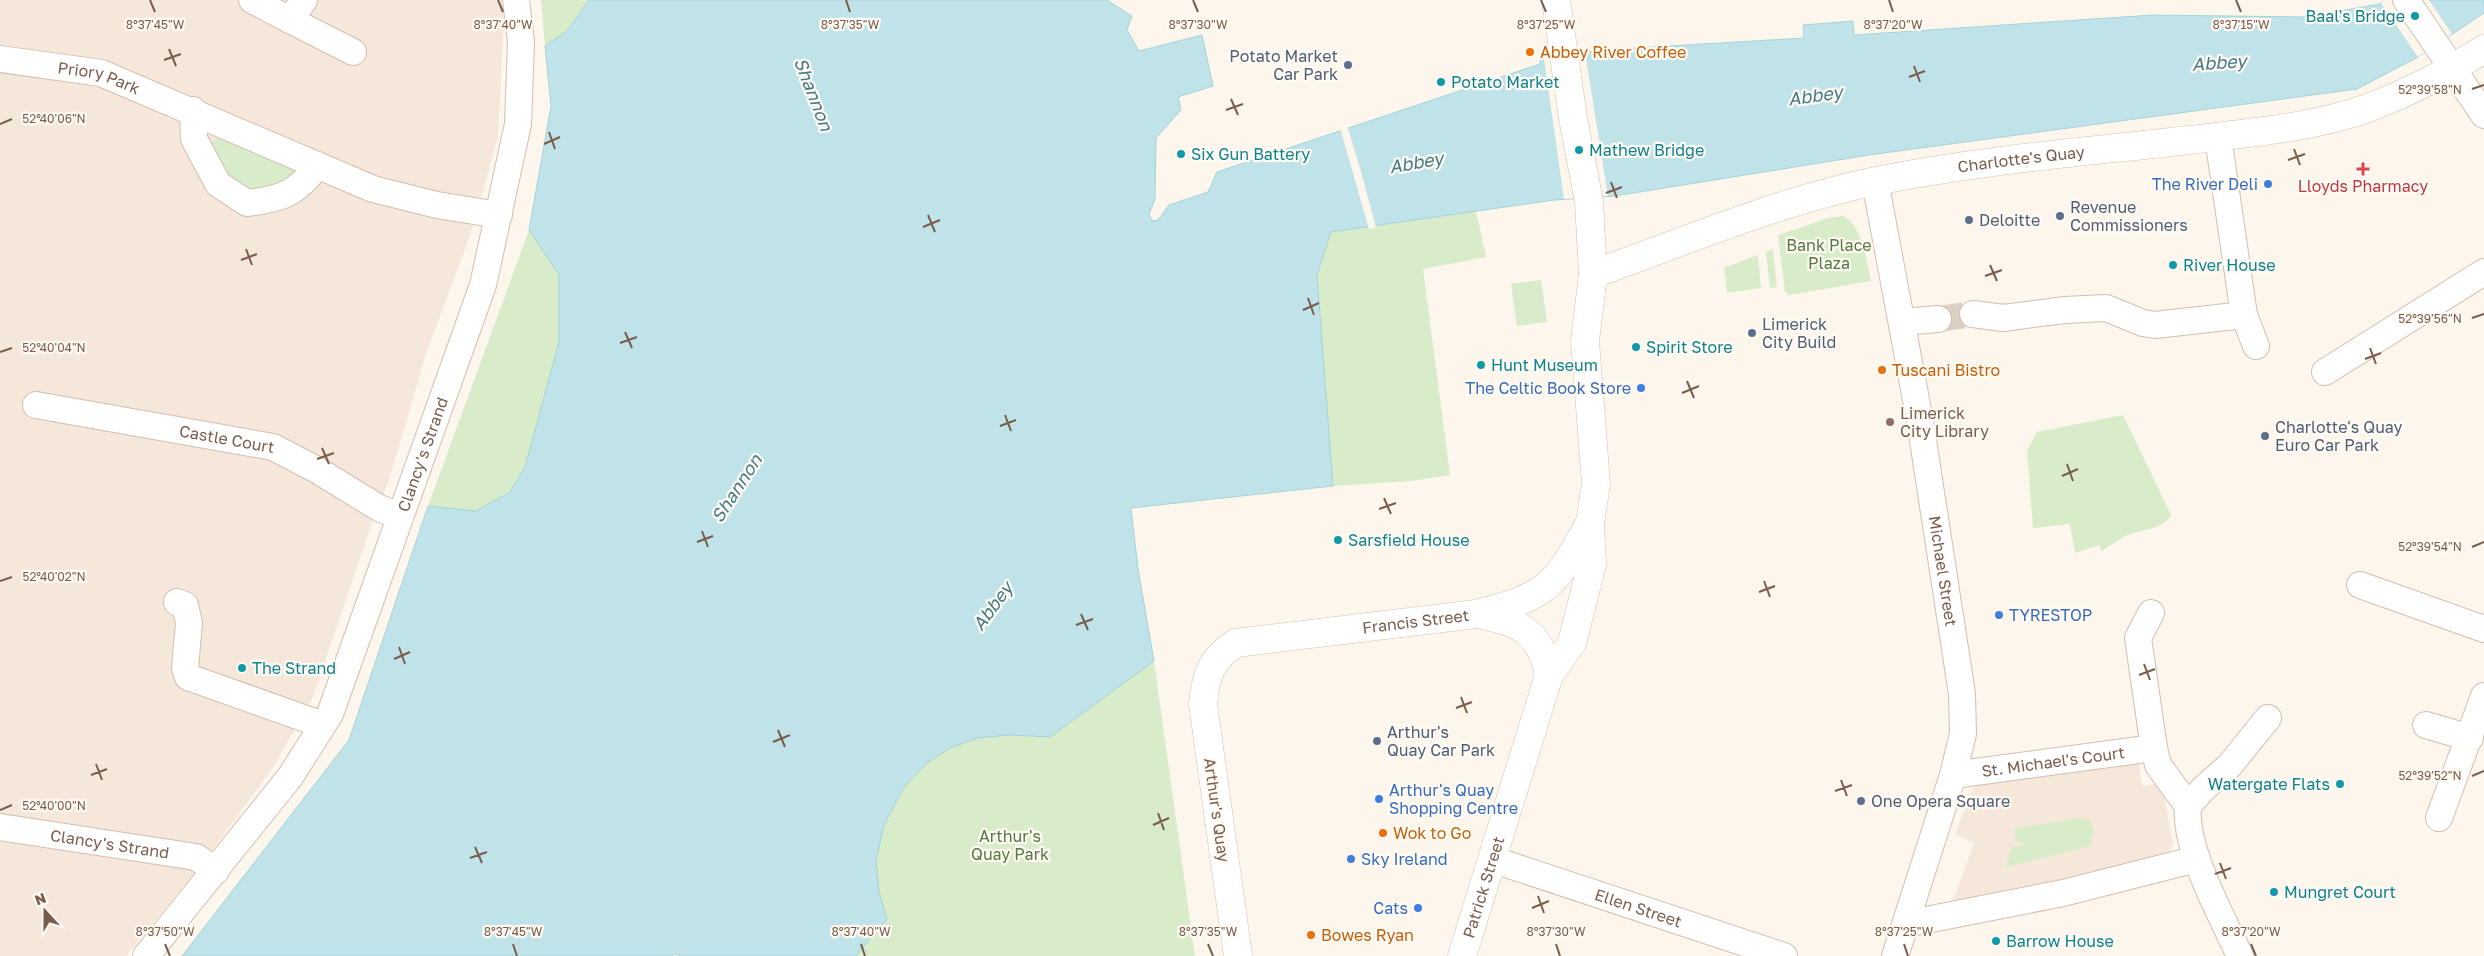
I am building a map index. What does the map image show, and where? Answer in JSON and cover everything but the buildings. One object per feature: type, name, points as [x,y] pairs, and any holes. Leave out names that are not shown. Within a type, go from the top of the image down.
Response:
[{"type":"main road","points":[[1556,0],[1573,118],[1589,202],[1593,274],[1585,341],[1596,484],[1590,523]]},
{"type":"main road","name":"Charlotte's Quay","points":[[1593,274],[1772,210],[1875,181],[1972,165],[2218,137],[2310,122],[2367,108],[2446,58],[2484,49]]},
{"type":"main road","name":"Francis Street","points":[[1212,665],[1223,652],[1236,643],[1476,614],[1508,606],[1545,588],[1561,570],[1590,523]]},
{"type":"main road","name":"Patrick Street","points":[[1462,956],[1494,860],[1550,675],[1572,643],[1592,564],[1590,523]]},
{"type":"main road","points":[[1476,614],[1509,620],[1532,636],[1545,653],[1550,675]]},
{"type":"main road","name":"Arthur's Quay","points":[[1212,665],[1205,684],[1203,704],[1238,956]]},
{"type":"street","points":[[252,0],[297,10],[353,52]]},
{"type":"street","name":"Clancy's Strand","points":[[146,956],[290,777],[330,714],[367,615],[400,516],[483,285],[518,124],[521,42],[516,0]]},
{"type":"street","points":[[2406,0],[2484,115]]},
{"type":"street","name":"Priory Park","points":[[0,59],[101,73],[193,110],[374,190],[437,205],[499,215]]},
{"type":"street","points":[[193,110],[194,138],[218,184],[247,203],[276,200],[304,184],[318,165]]},
{"type":"street","points":[[2218,137],[2244,315],[2256,346]]},
{"type":"street","name":"Michael Street","points":[[1875,181],[1902,322],[1957,652],[1962,694],[1953,727],[1953,775],[1895,956]]},
{"type":"street","points":[[2325,372],[2484,272]]},
{"type":"street","points":[[1973,314],[2003,318],[2065,310],[2106,308],[2143,323],[2155,325],[2244,315]]},
{"type":"street","points":[[1902,322],[1938,319]]},
{"type":"street","name":"Castle Court","points":[[36,405],[273,447],[318,470],[379,508],[400,516]]},
{"type":"street","points":[[2360,585],[2484,629]]},
{"type":"street","points":[[177,602],[185,605],[189,623],[185,668],[180,675],[323,725]]},
{"type":"street","points":[[2151,613],[2138,638],[2154,748],[2158,765],[2188,806]]},
{"type":"street","points":[[2439,818],[2473,749],[2484,696]]},
{"type":"street","points":[[2240,956],[2197,859],[2187,818],[2188,806],[2203,789],[2230,765],[2268,718]]},
{"type":"street","points":[[2426,725],[2473,749]]},
{"type":"street","name":"St. Michael's Court","points":[[1953,775],[2154,748]]},
{"type":"street","name":"Clancy's Strand","points":[[0,827],[196,857],[216,871]]},
{"type":"street","points":[[1906,924],[2063,893],[2197,859]]},
{"type":"street","name":"Ellen Street","points":[[1494,860],[1728,947],[1784,956]]},
{"type":"shaded area","points":[[0,0],[502,0],[504,20],[498,137],[471,233],[427,351],[389,480],[372,523],[313,697],[274,766],[203,863],[126,956],[0,956]]},
{"type":"shaded area","points":[[2138,759],[2142,786],[2155,784],[2163,789],[2173,844],[2167,855],[2103,871],[1953,901],[1974,843],[1955,834],[1975,785]]},
{"type":"green space","points":[[541,0],[589,0],[567,31],[545,46]]},
{"type":"green space","points":[[221,136],[291,166],[296,176],[273,189],[248,193],[227,182],[208,145]]},
{"type":"green space","points":[[1476,211],[1486,257],[1423,269],[1450,475],[1411,481],[1333,486],[1317,275],[1331,232]]},
{"type":"green space","name":"Bank Place Plaza","points":[[1843,216],[1855,227],[1863,244],[1871,281],[1790,295],[1785,292],[1778,235],[1828,218]]},
{"type":"green space","points":[[529,230],[559,275],[559,342],[525,467],[510,492],[476,511],[428,506]]},
{"type":"green space","points":[[1773,249],[1777,287],[1770,288],[1766,252]]},
{"type":"green space","points":[[1758,255],[1761,288],[1727,293],[1724,268]]},
{"type":"green space","points":[[1541,280],[1547,322],[1517,326],[1511,284]]},
{"type":"green space","points":[[2123,415],[2171,515],[2163,524],[2126,536],[2102,551],[2099,545],[2075,553],[2070,524],[2033,528],[2027,451],[2037,432]]},
{"type":"green space","name":"Arthur's Quay Park","points":[[1154,661],[1195,956],[856,956],[887,919],[879,892],[876,861],[884,825],[904,787],[927,763],[950,748],[978,738],[1008,735],[1050,737]]},
{"type":"green space","points":[[2079,818],[2090,820],[2094,833],[2090,837],[2093,845],[2006,867],[2012,847],[2023,847],[2023,843],[2016,841],[2014,829]]},
{"type":"water","points":[[589,0],[1107,0],[1132,16],[1127,30],[1139,51],[1202,35],[1213,86],[1178,97],[1181,110],[1156,138],[1155,199],[1149,214],[1152,221],[1158,220],[1169,205],[1208,192],[1217,172],[1540,64],[1540,60],[1600,50],[1804,38],[1803,25],[1853,21],[1854,35],[2153,15],[2305,17],[2380,4],[2384,0],[2484,0],[2484,13],[2418,57],[2357,89],[1869,155],[1615,196],[1554,200],[1331,232],[1317,275],[1333,486],[1131,508],[1138,569],[1154,661],[1050,737],[1008,735],[978,738],[950,748],[927,763],[904,787],[884,825],[876,861],[879,892],[887,919],[856,956],[681,956],[674,954],[672,956],[182,956],[349,740],[428,506],[476,511],[510,492],[525,467],[559,342],[559,275],[529,230],[551,106],[545,46],[567,31]]},
{"type":"pier","name":"Baal's Bridge","points":[[2384,0],[2429,0],[2452,34],[2418,57],[2381,3]]},
{"type":"pier","name":"Mathew Bridge","points":[[1585,52],[1608,196],[1564,199],[1544,59]]},
{"type":"pier","points":[[1347,125],[1376,228],[1369,229],[1340,128]]},
{"type":"tunnel","points":[[1938,319],[1973,314]]},
{"type":"place","name":"Baal's Bridge","points":[[2415,16]]},
{"type":"place","name":"Abbey River Coffee","points":[[1530,52]]},
{"type":"place","name":"Potato Market Car Park","points":[[1348,65]]},
{"type":"place","name":"Potato Market","points":[[1441,82]]},
{"type":"place","name":"Mathew Bridge","points":[[1579,150]]},
{"type":"place","name":"Six Gun Battery","points":[[1181,154]]},
{"type":"place","name":"Lloyds Pharmacy","points":[[2363,169]]},
{"type":"place","name":"The River Deli","points":[[2268,184]]},
{"type":"place","name":"Revenue Commissioners","points":[[2060,216]]},
{"type":"place","name":"Deloitte","points":[[1969,220]]},
{"type":"place","name":"River House","points":[[2173,265]]},
{"type":"place","name":"Limerick City Build","points":[[1752,333]]},
{"type":"place","name":"Spirit Store","points":[[1636,347]]},
{"type":"place","name":"Hunt Museum","points":[[1481,365]]},
{"type":"place","name":"Tuscani Bistro","points":[[1882,370]]},
{"type":"place","name":"The Celtic Book Store","points":[[1641,388]]},
{"type":"place","name":"Limerick City Library","points":[[1890,422]]},
{"type":"place","name":"Charlotte's Quay Euro Car Park","points":[[2265,436]]},
{"type":"place","name":"Sarsfield House","points":[[1338,540]]},
{"type":"place","name":"TYRESTOP","points":[[1999,615]]},
{"type":"place","name":"The Strand","points":[[242,668]]},
{"type":"place","name":"Arthur's Quay Car Park","points":[[1377,741]]},
{"type":"place","name":"Watergate Flats","points":[[2340,784]]},
{"type":"place","name":"Arthur's Quay Shopping Centre","points":[[1379,799]]},
{"type":"place","name":"One Opera Square","points":[[1861,801]]},
{"type":"place","name":"Wok to Go","points":[[1383,833]]},
{"type":"place","name":"Sky Ireland","points":[[1351,859]]},
{"type":"place","name":"Mungret Court","points":[[2274,892]]},
{"type":"place","name":"Cats","points":[[1418,908]]},
{"type":"place","name":"Bowes Ryan","points":[[1311,935]]},
{"type":"place","name":"Barrow House","points":[[1996,941]]},
{"type":"water label","name":"Abbey","points":[[2219,62]]},
{"type":"water label","name":"Shannon","points":[[814,94]]},
{"type":"water label","name":"Abbey","points":[[1815,95]]},
{"type":"water label","name":"Abbey","points":[[1416,162]]},
{"type":"water label","name":"Shannon","points":[[736,488]]},
{"type":"water label","name":"Abbey","points":[[992,606]]}]
